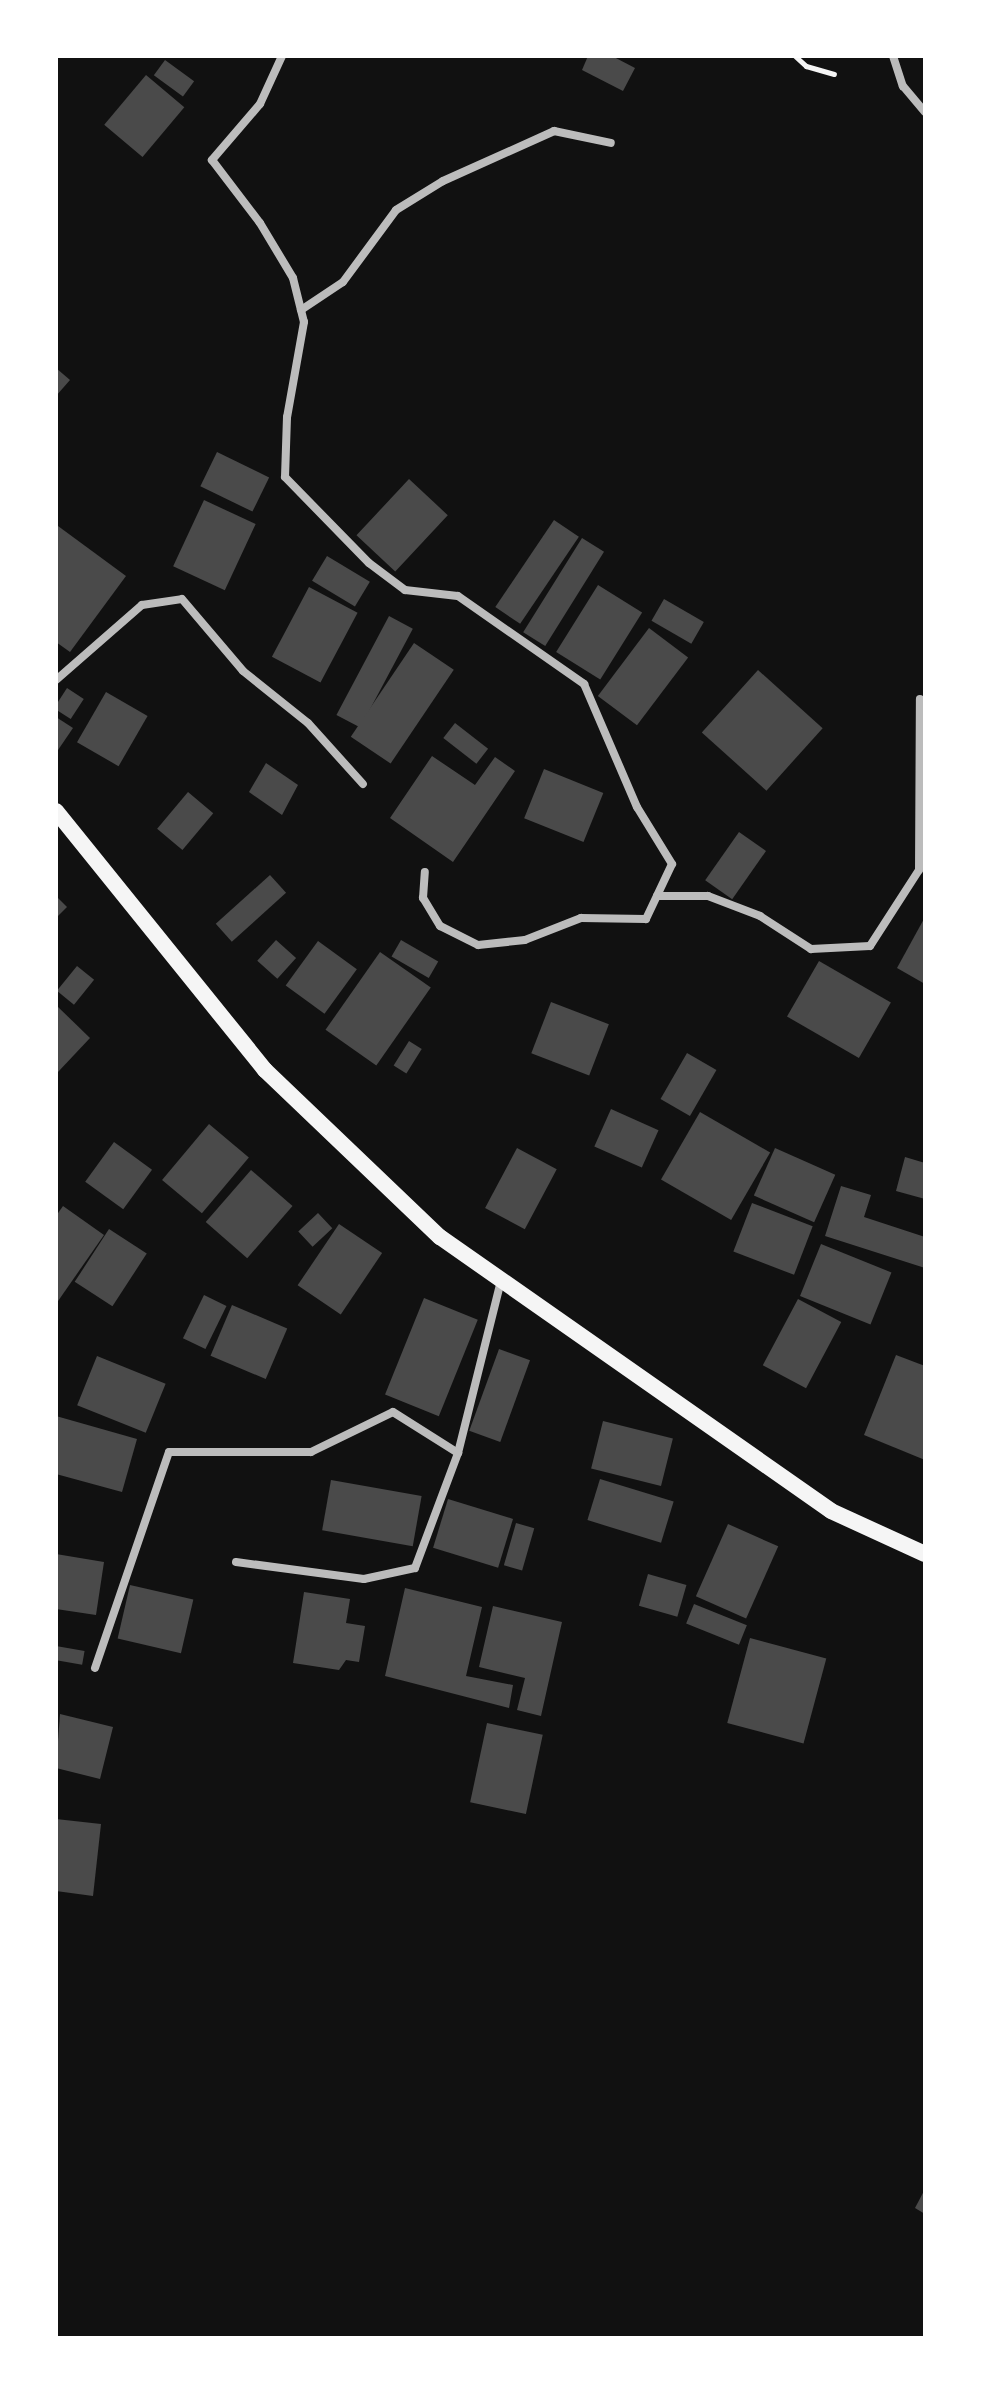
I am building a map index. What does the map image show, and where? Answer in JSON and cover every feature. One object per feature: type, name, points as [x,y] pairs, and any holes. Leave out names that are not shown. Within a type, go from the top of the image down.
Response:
[{"type":"main road","points":[[56,811],[265,1070],[440,1237],[500,1284],[831,1511],[925,1554]]},
{"type":"street","points":[[282,56],[260,104],[212,160],[260,223],[293,278],[304,322],[287,417],[285,477],[369,563],[405,590],[458,596],[584,684],[637,807],[672,864],[646,919],[581,918],[525,940],[478,945],[440,926],[423,898],[425,872]]},
{"type":"street","points":[[893,56],[903,86],[925,112]]},
{"type":"street","points":[[301,310],[343,282],[396,210],[443,181],[554,131],[611,143]]},
{"type":"street","points":[[56,680],[142,605],[182,599],[243,671],[308,723],[363,784]]},
{"type":"street","points":[[657,896],[708,896],[760,916],[811,949],[870,946],[919,870],[920,699]]},
{"type":"street","points":[[236,1562],[364,1579],[415,1568],[458,1453],[500,1284]]},
{"type":"street","points":[[95,1668],[169,1452],[311,1452],[393,1412],[458,1453]]},
{"type":"path","points":[[795,56],[806,66],[834,74]]},
{"type":"building","points":[[588,56],[612,56],[635,68],[623,91],[582,70]]},
{"type":"building","points":[[165,60],[194,81],[183,97],[154,75]]},
{"type":"building","points":[[146,75],[184,107],[143,157],[104,125]]},
{"type":"building","points":[[56,368],[70,380],[56,396]]},
{"type":"building","points":[[217,452],[269,477],[252,512],[200,486]]},
{"type":"building","points":[[409,479],[448,515],[395,571],[356,535]]},
{"type":"building","points":[[204,500],[256,524],[225,590],[173,566]]},
{"type":"building","points":[[554,520],[579,537],[520,624],[495,607]]},
{"type":"building","points":[[58,526],[126,576],[70,652],[56,642]]},
{"type":"building","points":[[582,538],[604,552],[545,646],[523,632]]},
{"type":"building","points":[[327,556],[370,582],[355,607],[312,581]]},
{"type":"building","points":[[598,585],[642,613],[600,680],[556,652]]},
{"type":"building","points":[[309,587],[358,613],[320,683],[272,657]]},
{"type":"building","points":[[664,599],[704,622],[691,644],[652,621]]},
{"type":"building","points":[[389,616],[413,629],[360,728],[336,715]]},
{"type":"building","points":[[649,628],[688,657],[637,725],[598,696]]},
{"type":"building","points":[[414,643],[454,670],[391,764],[351,737]]},
{"type":"building","points":[[758,670],[823,728],[766,791],[702,732]]},
{"type":"building","points":[[67,688],[84,699],[71,719],[56,709]]},
{"type":"building","points":[[106,692],[148,716],[119,766],[77,742]]},
{"type":"building","points":[[56,717],[73,728],[56,753]]},
{"type":"building","points":[[455,723],[488,749],[476,764],[443,738]]},
{"type":"building","points":[[432,756],[475,785],[495,757],[515,771],[453,862],[390,818]]},
{"type":"building","points":[[266,763],[298,785],[282,815],[249,792]]},
{"type":"building","points":[[544,769],[603,793],[583,842],[524,818]]},
{"type":"building","points":[[188,792],[213,813],[182,850],[157,829]]},
{"type":"building","points":[[739,832],[766,851],[732,899],[705,880]]},
{"type":"building","points":[[270,875],[286,893],[232,942],[216,924]]},
{"type":"building","points":[[56,896],[67,907],[56,918]]},
{"type":"building","points":[[925,917],[925,984],[897,968]]},
{"type":"building","points":[[276,940],[296,958],[277,979],[257,961]]},
{"type":"building","points":[[401,940],[438,961],[429,978],[392,956]]},
{"type":"building","points":[[318,941],[357,969],[325,1014],[286,985]]},
{"type":"building","points":[[380,952],[431,988],[376,1065],[326,1030]]},
{"type":"building","points":[[819,961],[891,1002],[859,1058],[787,1016]]},
{"type":"building","points":[[77,966],[94,980],[74,1005],[57,991]]},
{"type":"building","points":[[551,1002],[609,1024],[589,1076],[531,1053]]},
{"type":"building","points":[[56,1005],[90,1038],[58,1072],[56,1070]]},
{"type":"building","points":[[409,1041],[422,1049],[406,1074],[394,1066]]},
{"type":"building","points":[[687,1053],[716,1070],[690,1116],[660,1099]]},
{"type":"building","points":[[611,1109],[659,1130],[642,1168],[594,1146]]},
{"type":"building","points":[[700,1112],[770,1152],[731,1220],[661,1180]]},
{"type":"building","points":[[209,1124],[249,1157],[202,1213],[162,1180]]},
{"type":"building","points":[[114,1142],[152,1170],[123,1209],[85,1182]]},
{"type":"building","points":[[517,1148],[557,1169],[525,1229],[485,1208]]},
{"type":"building","points":[[775,1148],[835,1175],[814,1222],[754,1196]]},
{"type":"building","points":[[905,1157],[925,1163],[925,1199],[896,1191]]},
{"type":"building","points":[[251,1170],[293,1206],[247,1258],[206,1222]]},
{"type":"building","points":[[841,1186],[871,1195],[864,1217],[925,1237],[925,1268],[825,1236]]},
{"type":"building","points":[[752,1203],[813,1226],[794,1275],[733,1252]]},
{"type":"building","points":[[63,1206],[104,1235],[56,1304],[56,1216]]},
{"type":"building","points":[[318,1213],[332,1228],[313,1247],[298,1231]]},
{"type":"building","points":[[339,1224],[382,1253],[341,1314],[298,1285]]},
{"type":"building","points":[[109,1229],[147,1254],[112,1306],[75,1282]]},
{"type":"building","points":[[821,1244],[891,1272],[870,1324],[800,1296]]},
{"type":"building","points":[[204,1295],[226,1306],[205,1349],[183,1338]]},
{"type":"building","points":[[424,1298],[478,1320],[439,1416],[385,1394]]},
{"type":"building","points":[[798,1299],[841,1322],[806,1388],[763,1365]]},
{"type":"building","points":[[232,1305],[287,1328],[266,1379],[211,1356]]},
{"type":"building","points":[[499,1349],[530,1360],[500,1442],[469,1431]]},
{"type":"building","points":[[896,1355],[925,1366],[925,1460],[864,1435]]},
{"type":"building","points":[[97,1356],[166,1384],[146,1433],[77,1405]]},
{"type":"building","points":[[56,1416],[137,1439],[122,1492],[56,1474]]},
{"type":"building","points":[[603,1421],[673,1438],[661,1486],[591,1469]]},
{"type":"building","points":[[600,1479],[674,1502],[661,1543],[587,1520]]},
{"type":"building","points":[[331,1480],[422,1496],[413,1546],[322,1530]]},
{"type":"building","points":[[448,1499],[513,1519],[498,1568],[433,1548]]},
{"type":"building","points":[[516,1523],[534,1528],[522,1571],[504,1565]]},
{"type":"building","points":[[728,1524],[778,1546],[746,1619],[696,1596]]},
{"type":"building","points":[[56,1554],[104,1562],[96,1615],[56,1609]]},
{"type":"building","points":[[648,1574],[686,1585],[677,1617],[639,1606]]},
{"type":"building","points":[[130,1585],[193,1600],[181,1653],[118,1639]]},
{"type":"building","points":[[405,1588],[482,1607],[466,1676],[513,1685],[509,1708],[385,1676]]},
{"type":"building","points":[[304,1592],[350,1599],[346,1623],[365,1626],[359,1662],[346,1660],[339,1670],[293,1663]]},
{"type":"building","points":[[694,1604],[747,1625],[739,1645],[686,1623]]},
{"type":"building","points":[[493,1606],[562,1622],[541,1716],[517,1710],[525,1678],[479,1667]]},
{"type":"building","points":[[750,1638],[826,1658],[804,1743],[727,1723]]},
{"type":"building","points":[[56,1646],[85,1651],[82,1665],[56,1660]]},
{"type":"building","points":[[60,1714],[113,1727],[100,1779],[56,1768]]},
{"type":"building","points":[[487,1723],[543,1735],[526,1814],[470,1802]]},
{"type":"building","points":[[56,1819],[101,1824],[93,1896],[56,1891]]},
{"type":"building","points":[[925,2189],[925,2214],[915,2208]]}]
